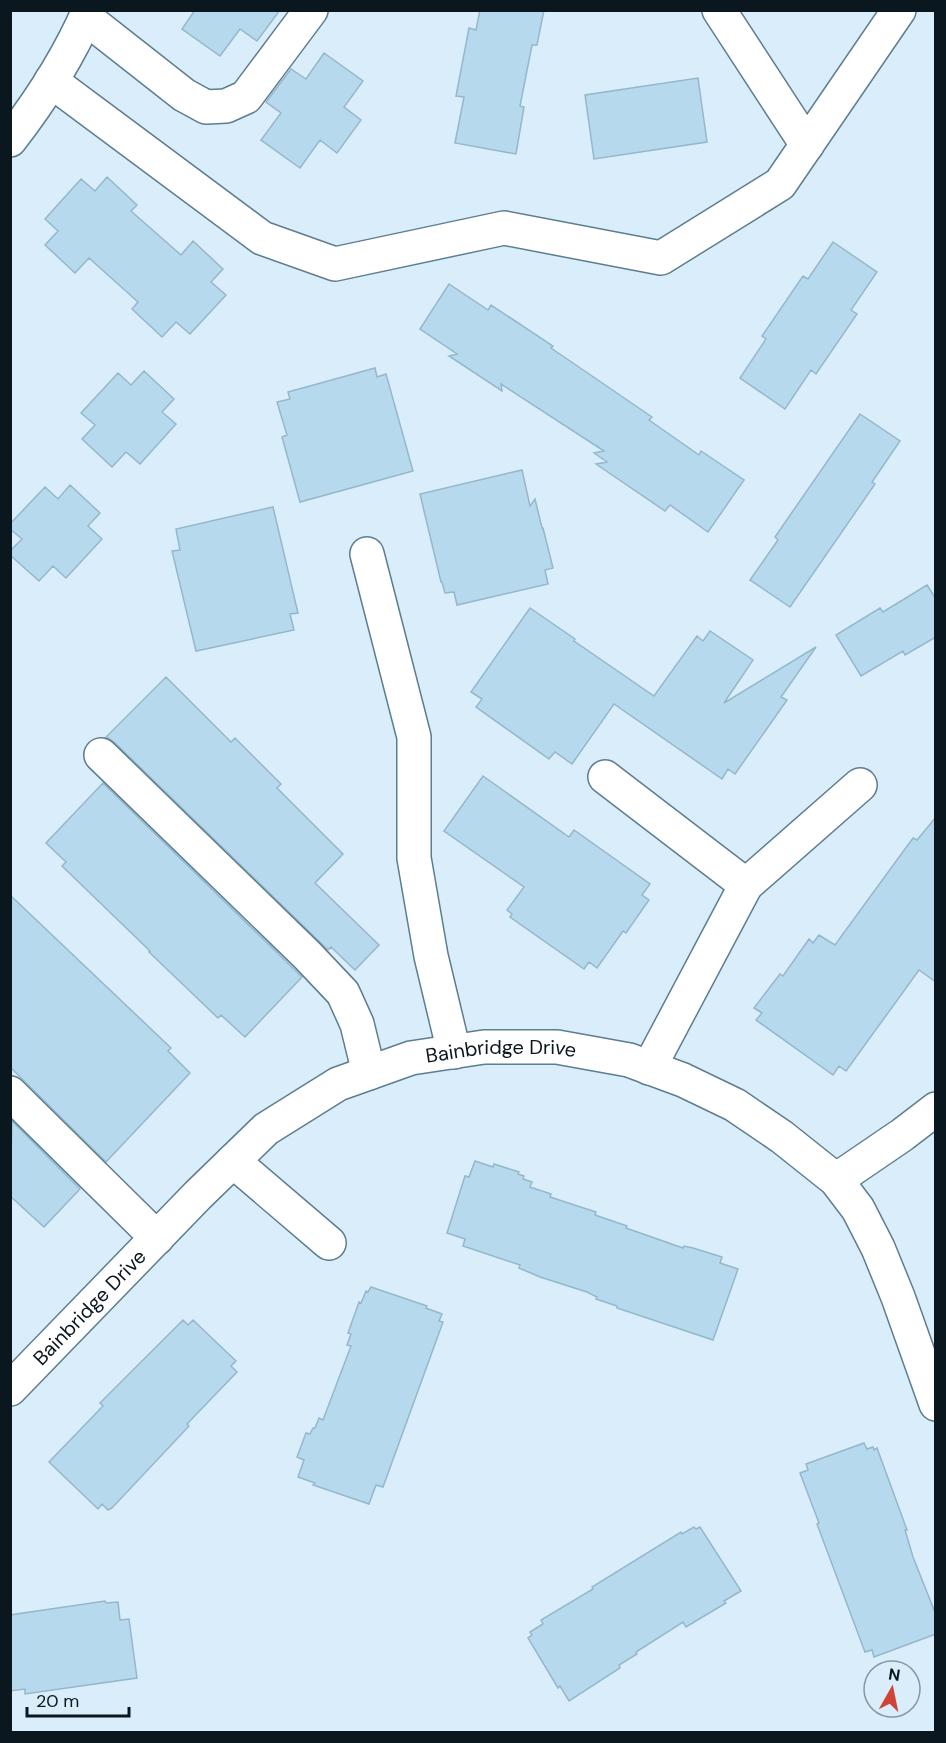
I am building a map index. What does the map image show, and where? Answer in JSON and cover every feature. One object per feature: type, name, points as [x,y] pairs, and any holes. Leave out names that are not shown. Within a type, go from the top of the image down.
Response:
[{"type":"street","points":[[10,140],[51,81],[87,14],[184,95],[206,107],[226,106],[246,97],[311,10]]},
{"type":"street","points":[[719,10],[807,145]]},
{"type":"street","points":[[51,81],[262,238],[335,264],[504,228],[662,258],[780,184],[899,10]]},
{"type":"street","points":[[367,554],[414,737],[414,858],[431,956],[454,1052]]},
{"type":"street","points":[[101,755],[307,955],[343,993],[357,1024],[369,1073]]},
{"type":"street","points":[[606,777],[746,885]]},
{"type":"street","points":[[649,1068],[746,885],[860,785]]},
{"type":"street","name":"Bainbridge Drive","points":[[10,1389],[266,1129],[338,1084],[411,1058],[484,1047],[557,1047],[629,1060],[683,1080],[735,1105],[782,1137],[836,1180],[858,1209],[878,1248],[936,1404]]},
{"type":"street","points":[[10,1093],[157,1238]]},
{"type":"street","points":[[836,1180],[936,1109]]},
{"type":"street","points":[[233,1161],[329,1243]]},
{"type":"building","points":[[195,10],[280,10],[257,41],[240,29],[220,56],[182,29]]},
{"type":"building","points":[[480,10],[544,10],[537,45],[532,45],[520,106],[524,107],[516,154],[455,143],[464,97],[456,96],[469,28],[476,30]]},
{"type":"building","points":[[324,53],[363,81],[344,107],[361,120],[337,153],[320,140],[300,168],[261,140],[281,113],[266,102],[291,69],[306,79]]},
{"type":"building","points":[[698,78],[707,142],[594,159],[585,95]]},
{"type":"building","points":[[107,177],[137,205],[131,211],[181,255],[193,241],[223,269],[211,282],[226,295],[190,334],[176,322],[162,337],[132,309],[138,302],[89,258],[75,273],[45,245],[58,231],[45,219],[81,179],[95,191]]},
{"type":"building","points":[[833,242],[877,272],[851,310],[857,314],[816,374],[811,370],[785,409],[740,378],[766,339],[762,336],[803,276],[808,279]]},
{"type":"building","points":[[449,284],[488,310],[491,305],[553,346],[551,348],[652,417],[649,420],[699,455],[701,451],[744,480],[708,532],[670,505],[665,511],[596,464],[607,462],[594,453],[604,451],[501,384],[502,391],[449,356],[457,354],[420,329]]},
{"type":"building","points":[[375,368],[377,377],[386,374],[413,471],[300,502],[282,437],[287,435],[277,402],[290,399],[288,392]]},
{"type":"building","points":[[144,371],[174,399],[162,412],[176,424],[140,464],[126,452],[112,467],[82,439],[95,425],[81,413],[118,373],[131,385]]},
{"type":"building","points":[[860,414],[900,441],[872,482],[875,484],[790,607],[750,580],[778,540],[775,537]]},
{"type":"building","points":[[522,470],[530,506],[535,499],[553,568],[545,570],[548,584],[457,605],[454,592],[445,593],[441,582],[420,494]]},
{"type":"building","points":[[70,485],[100,513],[88,526],[102,539],[66,578],[53,566],[39,581],[10,555],[10,551],[22,539],[10,529],[10,524],[45,487],[58,499]]},
{"type":"building","points":[[273,507],[298,613],[290,614],[294,630],[196,651],[172,551],[180,550],[176,529]]},
{"type":"building","points":[[927,585],[936,599],[936,637],[905,655],[903,651],[861,676],[836,635],[880,608],[883,612]]},
{"type":"building","points":[[530,608],[654,696],[697,636],[703,641],[710,631],[753,660],[724,703],[816,647],[781,697],[787,700],[735,774],[728,769],[722,779],[614,704],[572,764],[555,752],[549,759],[476,707],[482,699],[471,692]]},
{"type":"building","points":[[166,677],[231,742],[235,738],[281,784],[277,788],[343,854],[315,883],[379,945],[355,970],[331,947],[328,950],[114,742],[106,737]]},
{"type":"building","points":[[483,776],[569,837],[574,830],[650,884],[642,895],[649,900],[626,933],[623,931],[597,968],[589,962],[584,969],[510,917],[512,914],[507,910],[524,887],[444,831]]},
{"type":"building","points":[[103,783],[302,977],[245,1037],[221,1015],[218,1018],[149,952],[62,866],[66,862],[46,843]]},
{"type":"building","points":[[936,817],[936,982],[919,970],[846,1071],[839,1066],[833,1075],[756,1020],[762,1013],[754,1008],[780,974],[783,976],[809,939],[813,943],[819,935],[835,945],[913,838],[917,840]]},
{"type":"building","points":[[10,895],[171,1048],[168,1051],[190,1073],[106,1162],[10,1067]]},
{"type":"building","points":[[12,1121],[80,1189],[44,1227],[10,1196]]},
{"type":"building","points":[[475,1161],[519,1172],[518,1174],[524,1176],[523,1179],[532,1182],[530,1187],[551,1194],[550,1197],[596,1212],[595,1215],[627,1226],[626,1228],[683,1248],[684,1246],[693,1248],[722,1257],[720,1263],[738,1269],[713,1340],[617,1308],[617,1306],[596,1299],[597,1297],[587,1292],[519,1268],[520,1265],[463,1246],[465,1239],[447,1233],[465,1176],[469,1177]]},
{"type":"building","points":[[371,1287],[427,1306],[426,1308],[442,1314],[439,1321],[443,1322],[383,1487],[376,1485],[369,1504],[313,1485],[315,1483],[298,1477],[304,1460],[297,1457],[306,1433],[310,1434],[319,1418],[323,1420],[351,1346],[347,1345],[351,1334],[348,1333],[359,1302],[361,1303],[366,1291],[368,1292]]},
{"type":"building","points":[[183,1320],[188,1325],[193,1320],[236,1361],[231,1366],[237,1372],[112,1508],[108,1510],[102,1504],[98,1509],[49,1462],[103,1406],[100,1403]]},
{"type":"building","points":[[864,1443],[867,1449],[877,1448],[907,1530],[905,1530],[913,1557],[936,1615],[936,1634],[874,1657],[872,1650],[865,1652],[800,1473],[808,1470],[806,1464]]},
{"type":"building","points":[[694,1527],[696,1529],[700,1527],[741,1591],[724,1601],[726,1603],[686,1627],[683,1622],[636,1652],[637,1654],[619,1665],[620,1668],[569,1701],[560,1686],[558,1688],[528,1638],[532,1635],[530,1632],[543,1624],[541,1620],[593,1589],[592,1587],[681,1532],[682,1534]]},
{"type":"building","points":[[105,1601],[106,1603],[118,1602],[120,1620],[129,1619],[137,1678],[25,1694],[25,1689],[10,1691],[10,1615]]}]
